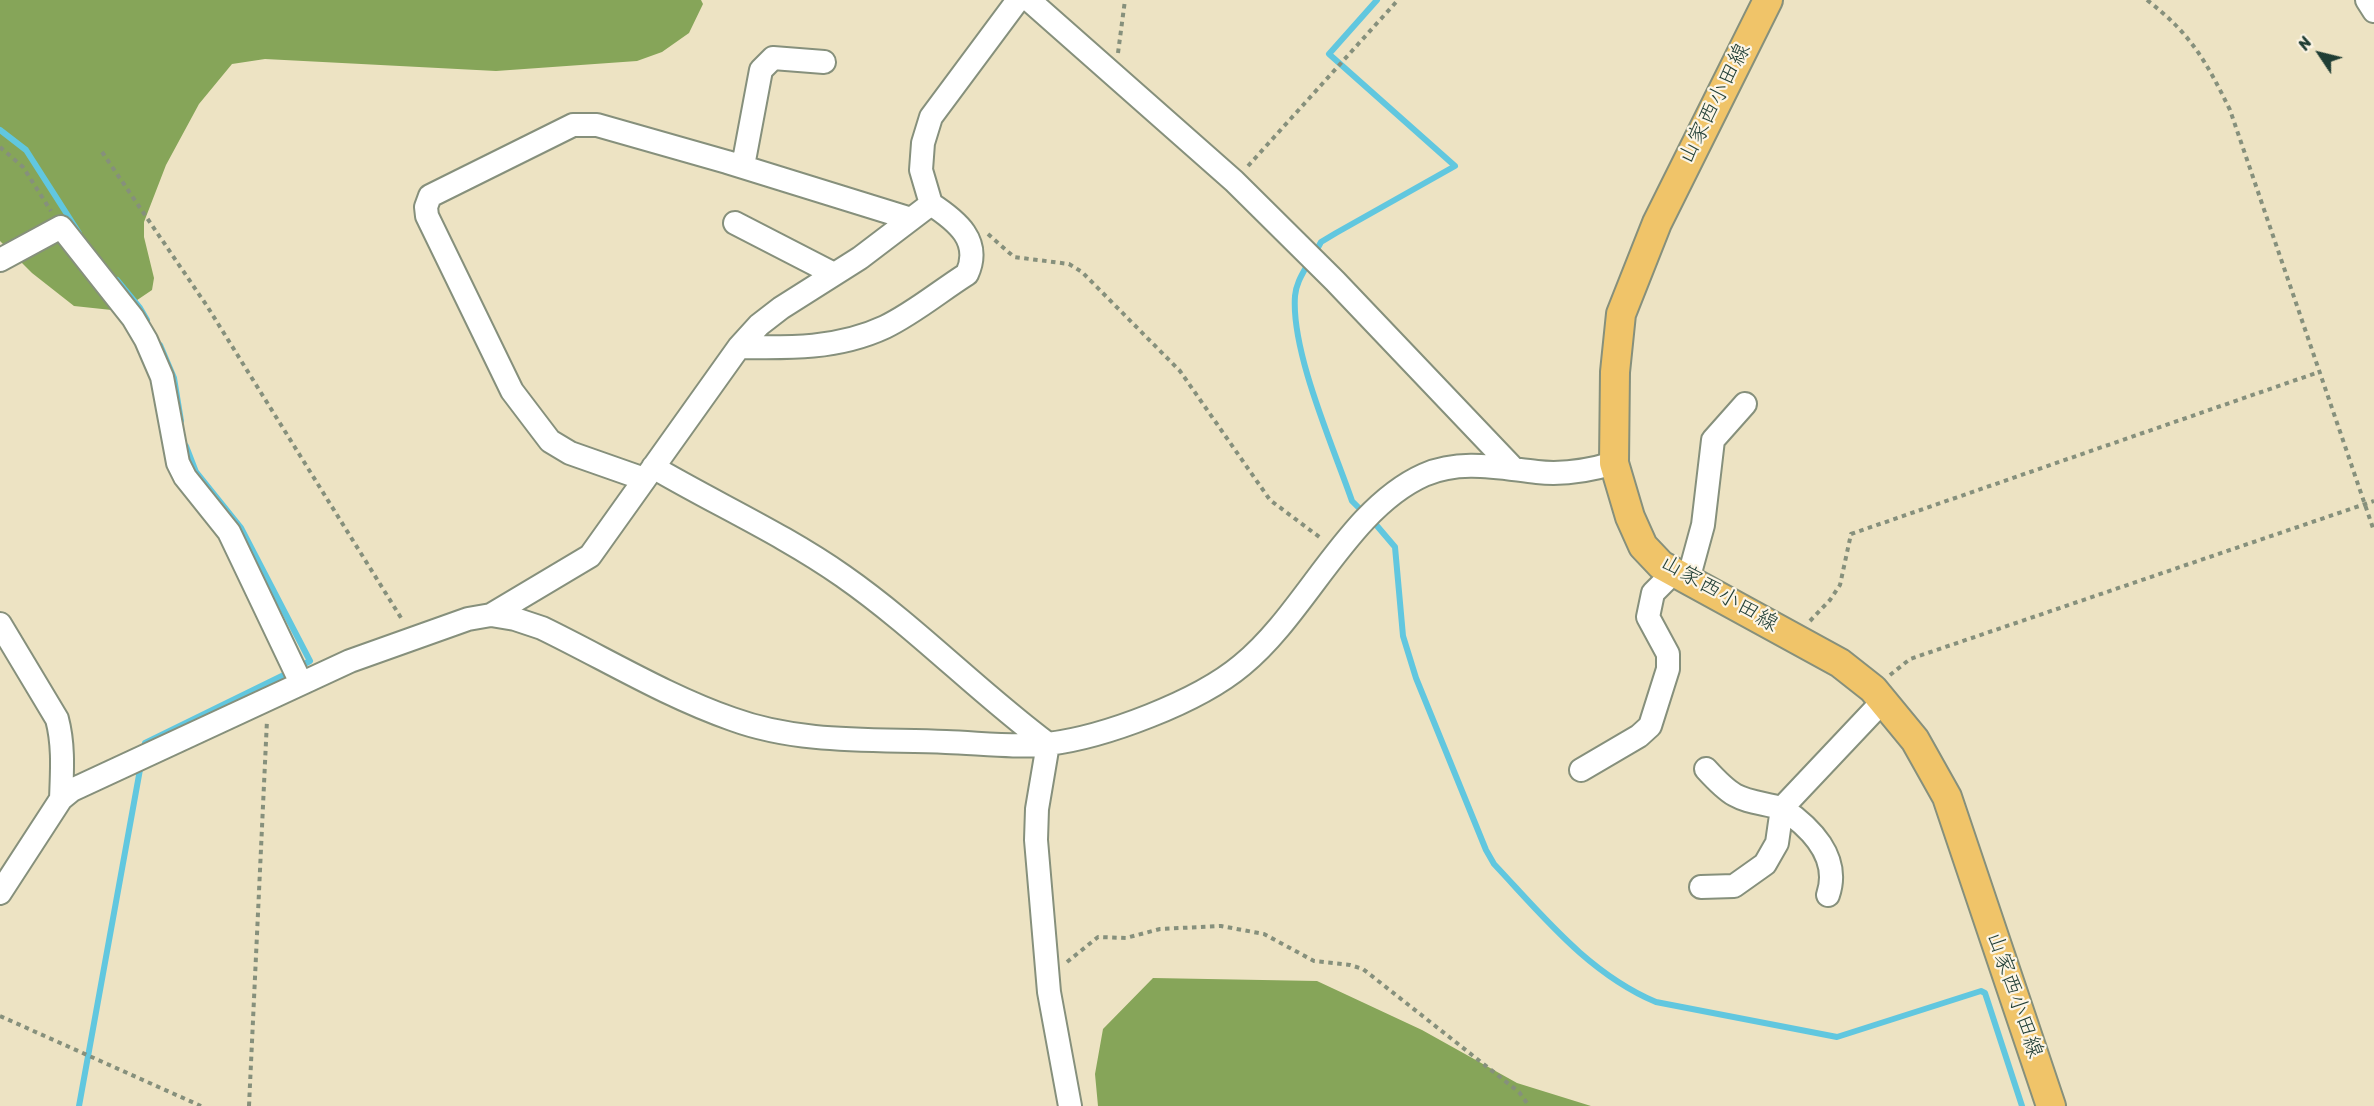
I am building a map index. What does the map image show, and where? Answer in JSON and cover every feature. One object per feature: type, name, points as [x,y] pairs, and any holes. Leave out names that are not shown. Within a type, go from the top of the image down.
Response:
[{"type":"main road","name":"山家西小田線","points":[[1768,0],[1657,223],[1622,314],[1615,372],[1614,463],[1630,517],[1643,546],[1661,565],[1840,663],[1878,695],[1915,740],[1947,797],[2051,1106]]},
{"type":"street","points":[[739,347],[821,346],[854,338],[904,316],[967,274],[972,262],[970,240],[950,218],[931,204],[921,170],[923,143],[931,117],[1017,0]]},
{"type":"street","points":[[1029,0],[1234,181],[1335,281],[1514,469]]},
{"type":"street","points":[[2367,0],[2374,11]]},
{"type":"street","points":[[742,166],[761,70],[772,58],[824,62]]},
{"type":"street","points":[[911,219],[742,166],[597,125],[573,125],[430,196],[426,207],[427,216],[512,391],[550,441],[570,453],[648,473],[779,536],[842,575],[888,610],[1014,719],[1047,744]]},
{"type":"street","points":[[491,615],[590,556],[739,347],[759,326],[781,308],[834,274],[931,204]]},
{"type":"street","points":[[735,223],[834,274]]},
{"type":"street","points":[[0,260],[61,227],[133,318],[146,340],[162,377],[173,447],[181,470],[229,532],[301,683]]},
{"type":"street","points":[[1581,770],[1639,736],[1650,726],[1668,669],[1668,654],[1648,616],[1653,593],[1681,576],[1703,525],[1713,440],[1745,404]]},
{"type":"street","points":[[0,893],[61,799],[94,778],[301,683],[468,619],[491,615],[515,619],[542,628],[730,719],[792,736],[1047,744],[1139,719],[1190,699],[1224,680],[1264,645],[1341,550],[1389,498],[1425,475],[1464,466],[1577,473],[1614,463]]},
{"type":"street","points":[[0,624],[57,719],[61,734],[63,765],[61,799]]},
{"type":"street","points":[[1701,887],[1734,886],[1765,864],[1777,843],[1782,808],[1878,695]]},
{"type":"street","points":[[1047,744],[1037,808],[1036,840],[1048,978],[1070,1106]]},
{"type":"street","points":[[1706,769],[1726,791],[1740,800],[1782,808],[1801,821],[1827,852],[1832,882],[1828,895]]},
{"type":"path","points":[[1107,69],[1118,53],[1125,0]]},
{"type":"path","points":[[1234,181],[1398,0]]},
{"type":"path","points":[[2147,0],[2187,34],[2209,67],[2230,110],[2374,531]]},
{"type":"path","points":[[0,147],[23,167],[61,227]]},
{"type":"path","points":[[102,152],[207,306],[414,638]]},
{"type":"path","points":[[950,218],[963,219],[987,233],[1014,257],[1069,264],[1082,272],[1180,371],[1270,500],[1319,538],[1341,550]]},
{"type":"path","points":[[1796,638],[1830,600],[1840,585],[1851,534],[2319,372]]},
{"type":"path","points":[[1878,695],[1910,659],[2374,501]]},
{"type":"path","points":[[249,1106],[268,698]]},
{"type":"path","points":[[1048,978],[1098,937],[1126,938],[1160,929],[1192,926],[1221,926],[1264,934],[1302,957],[1350,965],[1379,979],[1400,1000],[1519,1092],[1529,1106]]},
{"type":"path","points":[[0,1016],[201,1106]]},
{"type":"green space","points":[[0,0],[701,0],[703,4],[689,33],[662,52],[637,61],[496,71],[265,59],[232,64],[199,104],[166,165],[144,222],[144,237],[154,278],[152,290],[121,311],[74,306],[32,273],[0,241]]},
{"type":"green space","points":[[1153,978],[1317,981],[1422,1030],[1517,1083],[1591,1106],[1098,1106],[1095,1074],[1103,1029]]},
{"type":"waterway","points":[[1315,253],[1321,242],[1455,166],[1329,54],[1377,0]]},
{"type":"waterway","points":[[0,130],[26,150],[79,233]]},
{"type":"waterway","points":[[1309,262],[1298,282],[1295,296],[1300,344],[1315,399],[1352,501],[1364,513]]},
{"type":"waterway","points":[[117,280],[147,320]]},
{"type":"waterway","points":[[160,345],[174,378],[181,421]]},
{"type":"waterway","points":[[186,446],[196,472],[241,528],[310,661],[299,667]]},
{"type":"waterway","points":[[1372,520],[1395,547],[1403,636],[1416,678],[1486,850],[1494,864],[1568,942],[1609,976],[1656,1002],[1837,1037],[1981,991],[1985,993],[2022,1106]]},
{"type":"waterway","points":[[143,751],[145,743],[290,672]]},
{"type":"waterway","points":[[79,1106],[141,764]]}]
